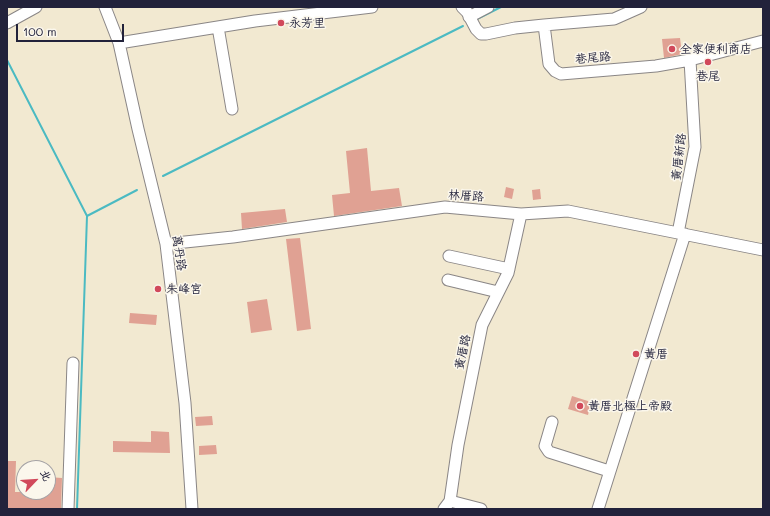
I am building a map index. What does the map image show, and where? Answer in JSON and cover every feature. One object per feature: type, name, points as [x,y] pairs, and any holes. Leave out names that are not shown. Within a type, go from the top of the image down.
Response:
[{"type":"street","points":[[7,23],[36,7]]},
{"type":"street","name":"萬丹路","points":[[105,7],[119,43],[147,171],[166,244],[185,403],[192,509]]},
{"type":"street","points":[[119,43],[218,27],[372,7]]},
{"type":"street","points":[[462,7],[470,17],[476,29],[481,34],[515,28],[614,19],[641,7]]},
{"type":"street","points":[[470,17],[488,7]]},
{"type":"street","name":"巷尾路","points":[[544,25],[550,64],[555,72],[561,74],[656,66],[690,60],[763,40]]},
{"type":"street","points":[[218,27],[232,109]]},
{"type":"street","name":"黃厝新路","points":[[682,233],[696,134],[690,60]]},
{"type":"street","name":"林厝路","points":[[166,244],[233,237],[432,207],[455,207],[521,214],[568,211],[723,240],[763,250]]},
{"type":"street","name":"黃厝路","points":[[447,505],[482,325],[509,269],[521,214]]},
{"type":"street","points":[[598,509],[682,233]]},
{"type":"street","points":[[449,256],[509,269]]},
{"type":"street","points":[[448,280],[498,292]]},
{"type":"street","points":[[68,509],[73,363]]},
{"type":"street","points":[[552,422],[546,446],[548,452],[609,471]]},
{"type":"street","points":[[447,505],[481,509]]},
{"type":"building","name":"全家便利商店","points":[[680,38],[682,54],[664,58],[662,39]]},
{"type":"building","points":[[367,148],[371,191],[399,188],[402,206],[334,216],[332,195],[350,193],[346,151]]},
{"type":"building","points":[[506,187],[514,189],[512,199],[504,197]]},
{"type":"building","points":[[540,189],[541,199],[533,200],[532,190]]},
{"type":"building","points":[[285,209],[287,222],[242,229],[241,213]]},
{"type":"building","points":[[300,238],[311,329],[297,331],[286,239]]},
{"type":"building","points":[[267,299],[272,330],[251,333],[247,302]]},
{"type":"building","points":[[130,313],[157,315],[156,325],[129,323]]},
{"type":"building","name":"黃厝北極上帝殿","points":[[572,396],[591,402],[588,415],[568,409]]},
{"type":"building","points":[[212,416],[213,425],[196,426],[195,417]]},
{"type":"building","points":[[151,431],[169,432],[170,453],[113,452],[113,441],[151,442]]},
{"type":"building","points":[[216,445],[217,454],[199,455],[199,446]]},
{"type":"building","points":[[7,461],[16,461],[16,500],[56,500],[56,478],[62,478],[61,509],[7,509]]},
{"type":"waterway","points":[[477,19],[501,7]]},
{"type":"waterway","points":[[163,176],[463,26]]},
{"type":"waterway","points":[[7,60],[87,216],[77,509]]},
{"type":"waterway","points":[[87,216],[137,190]]},
{"type":"place","name":"永芳里","points":[[281,23]]},
{"type":"place","name":"全家便利商店","points":[[672,49]]},
{"type":"place","name":"巷尾","points":[[708,62]]},
{"type":"place","name":"朱峰宮","points":[[158,289]]},
{"type":"place","name":"黃厝","points":[[636,354]]},
{"type":"place","name":"黃厝北極上帝殿","points":[[580,406]]}]
